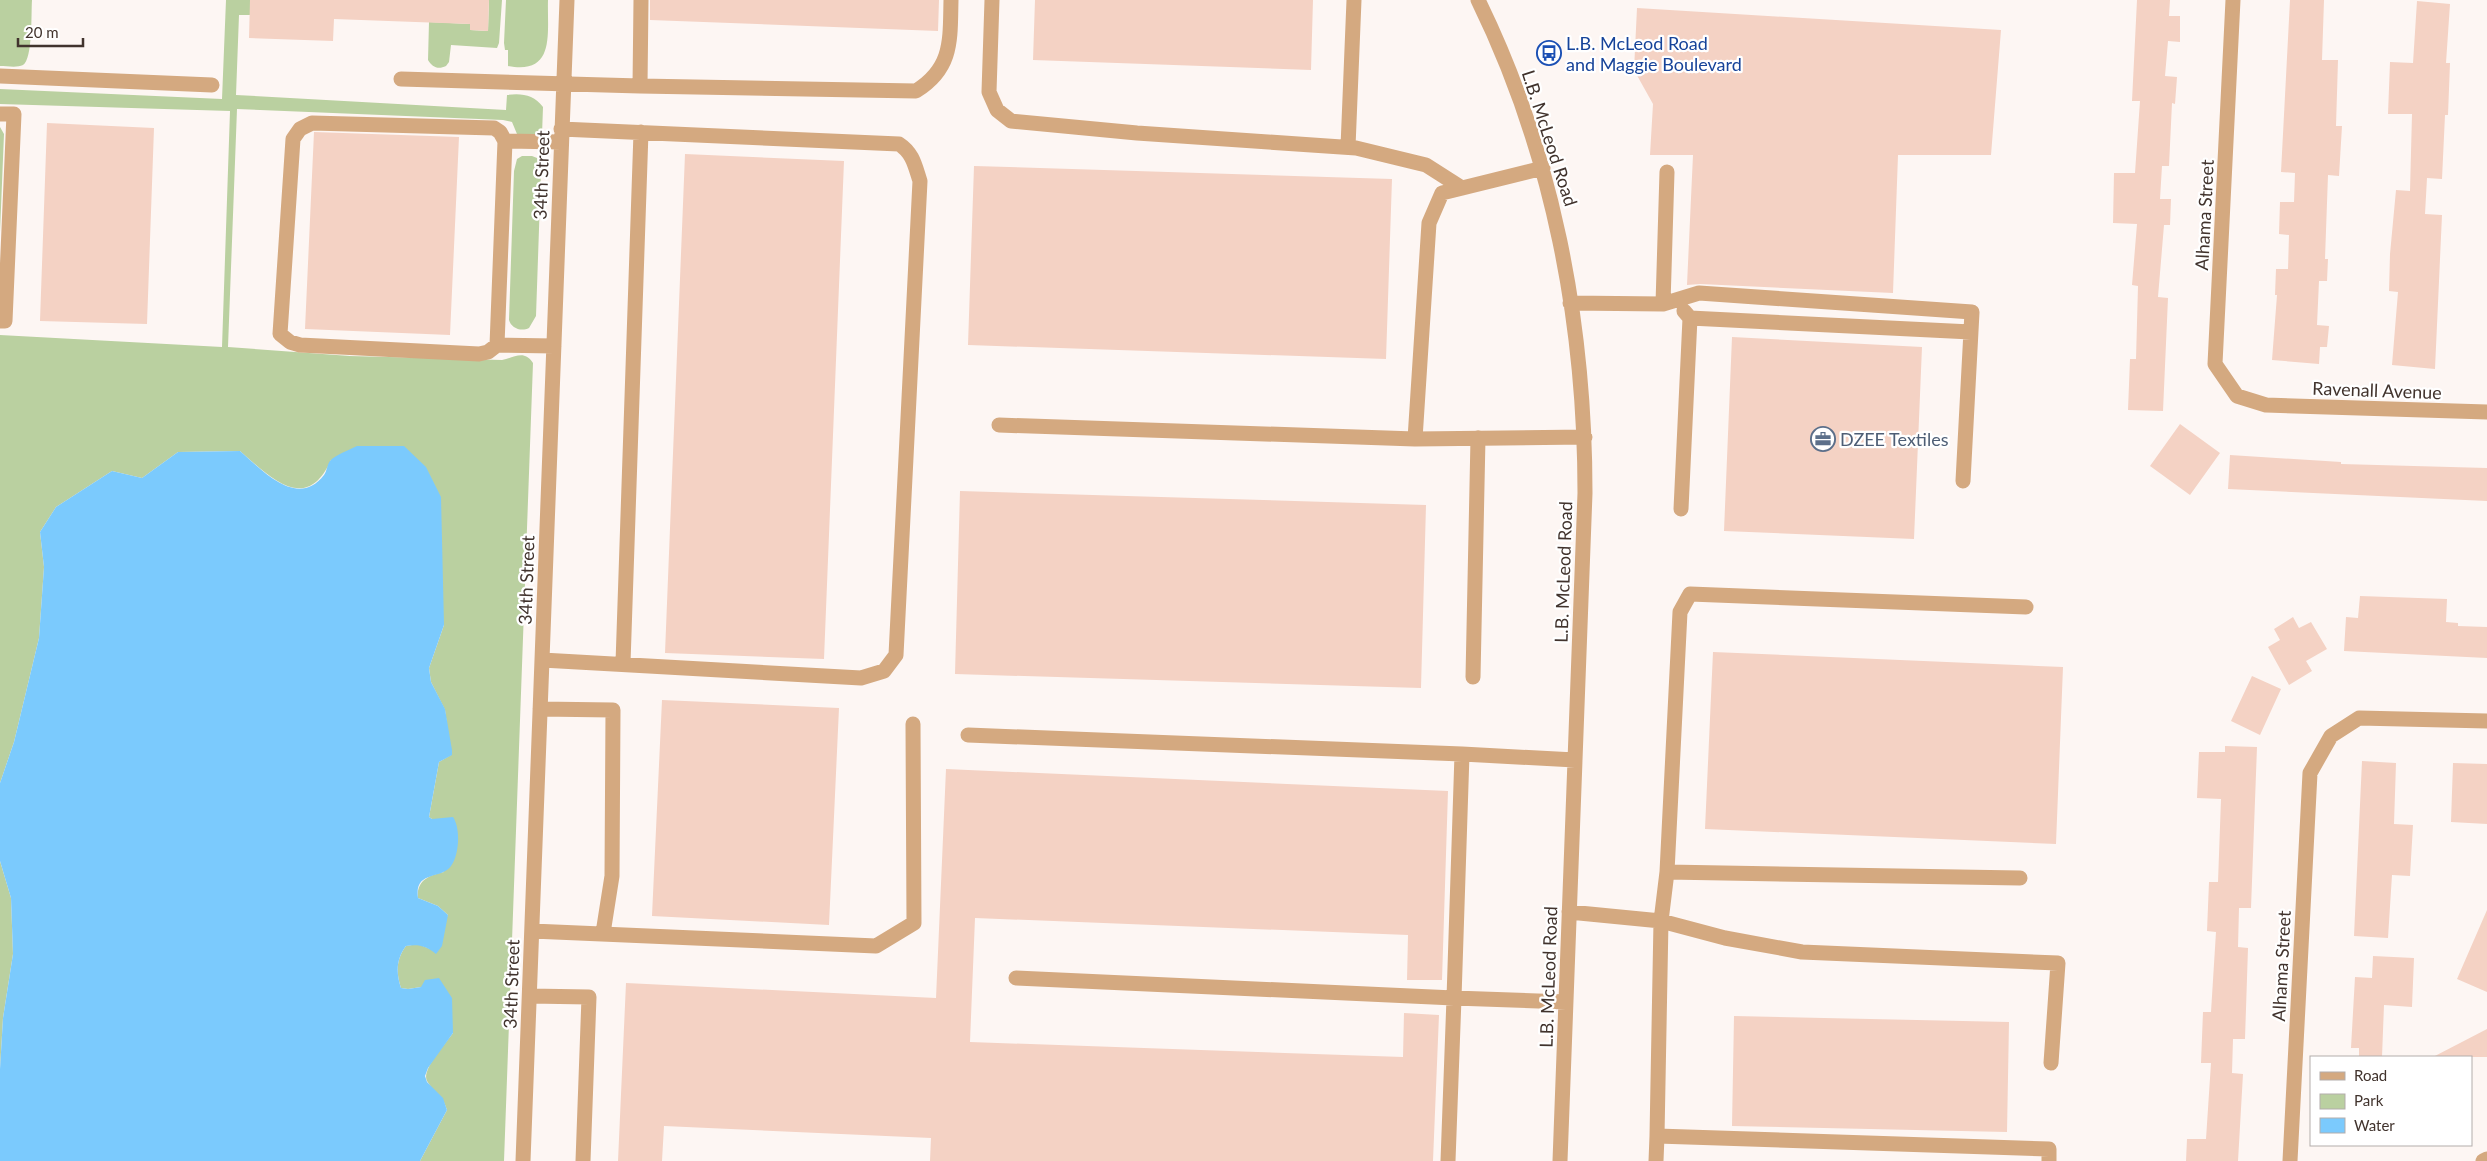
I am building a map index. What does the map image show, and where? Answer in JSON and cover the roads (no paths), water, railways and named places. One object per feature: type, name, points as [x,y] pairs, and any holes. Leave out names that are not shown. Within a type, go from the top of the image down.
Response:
[{"type":"street","name":"34th Street","points":[[524,1161],[567,0]]},
{"type":"street","points":[[640,86],[641,0]]},
{"type":"street","points":[[401,79],[916,91],[931,82],[947,56],[951,0]]},
{"type":"street","points":[[992,0],[989,92],[997,110],[1011,121],[1136,133],[1348,147],[1426,165],[1462,188]]},
{"type":"street","points":[[1348,147],[1354,0]]},
{"type":"street","name":"L.B. McLeod Road","points":[[1478,0],[1496,36],[1543,168],[1565,264],[1580,376],[1585,437],[1560,1161]]},
{"type":"street","name":"Alhama Street","points":[[2232,0],[2215,364],[2237,396],[2266,405]]},
{"type":"street","points":[[0,76],[212,85]]},
{"type":"street","points":[[0,114],[14,114],[5,321],[0,321]]},
{"type":"street","points":[[497,345],[506,141],[500,132],[494,128],[312,123],[300,130],[293,139],[280,334],[290,342],[300,345],[480,354],[488,352],[497,345],[554,346]]},
{"type":"street","points":[[623,663],[641,132]]},
{"type":"street","points":[[506,141],[561,135],[641,132],[899,144],[907,149],[913,158],[920,181],[896,655],[884,671],[861,678],[623,663],[542,660]]},
{"type":"street","points":[[1415,439],[1429,223],[1442,193],[1543,168]]},
{"type":"street","points":[[1667,172],[1669,302]]},
{"type":"street","points":[[1570,303],[1669,302],[1698,293],[1972,312],[1963,482]]},
{"type":"street","points":[[1669,302],[1690,318],[1971,332]]},
{"type":"street","points":[[1681,510],[1690,318]]},
{"type":"street","points":[[2487,404],[2487,412]]},
{"type":"street","name":"Ravenall Avenue","points":[[2266,405],[2487,412]]},
{"type":"street","points":[[999,425],[1415,439],[1585,437]]},
{"type":"street","points":[[1472,677],[1478,438]]},
{"type":"street","points":[[1656,1161],[1661,921],[1668,872],[1680,612],[1690,594],[2026,607]]},
{"type":"street","points":[[540,709],[613,710],[612,876],[603,934]]},
{"type":"street","name":"Alhama Street","points":[[2290,1161],[2310,773],[2331,736],[2359,718],[2487,720]]},
{"type":"street","points":[[532,931],[876,946],[914,923],[913,724]]},
{"type":"street","points":[[968,735],[1575,760]]},
{"type":"street","points":[[1448,1161],[1462,754]]},
{"type":"street","points":[[1668,872],[2020,878]]},
{"type":"street","points":[[1569,912],[1661,921],[1725,938],[1802,952],[2058,964],[2051,1063]]},
{"type":"street","points":[[1016,978],[1566,1002]]},
{"type":"street","points":[[530,996],[589,997],[582,1161]]},
{"type":"street","points":[[1657,1136],[2049,1149],[2049,1161]]},
{"type":"street","points":[[2483,1161],[2487,1159]]},
{"type":"water","points":[[357,446],[404,446],[426,467],[441,497],[444,625],[429,668],[431,682],[445,709],[452,755],[439,762],[429,817],[432,819],[453,817],[456,822],[458,842],[456,855],[451,866],[441,873],[424,879],[418,889],[418,898],[438,906],[448,915],[442,946],[436,954],[422,946],[406,946],[400,956],[398,977],[401,988],[408,989],[421,987],[425,980],[439,978],[452,998],[453,1033],[428,1068],[425,1076],[427,1082],[443,1098],[447,1110],[420,1161],[0,1161],[0,1069],[3,1018],[13,954],[11,898],[0,861],[0,783],[14,742],[39,638],[44,567],[40,532],[56,507],[112,471],[142,478],[178,452],[240,451],[280,483],[291,488],[302,489],[314,485],[324,475],[332,459]]},
{"type":"place","name":"L.B. McLeod Road and Maggie Boulevard","points":[[1549,53]]},
{"type":"place","name":"DZEE Textiles","points":[[1823,439]]}]
